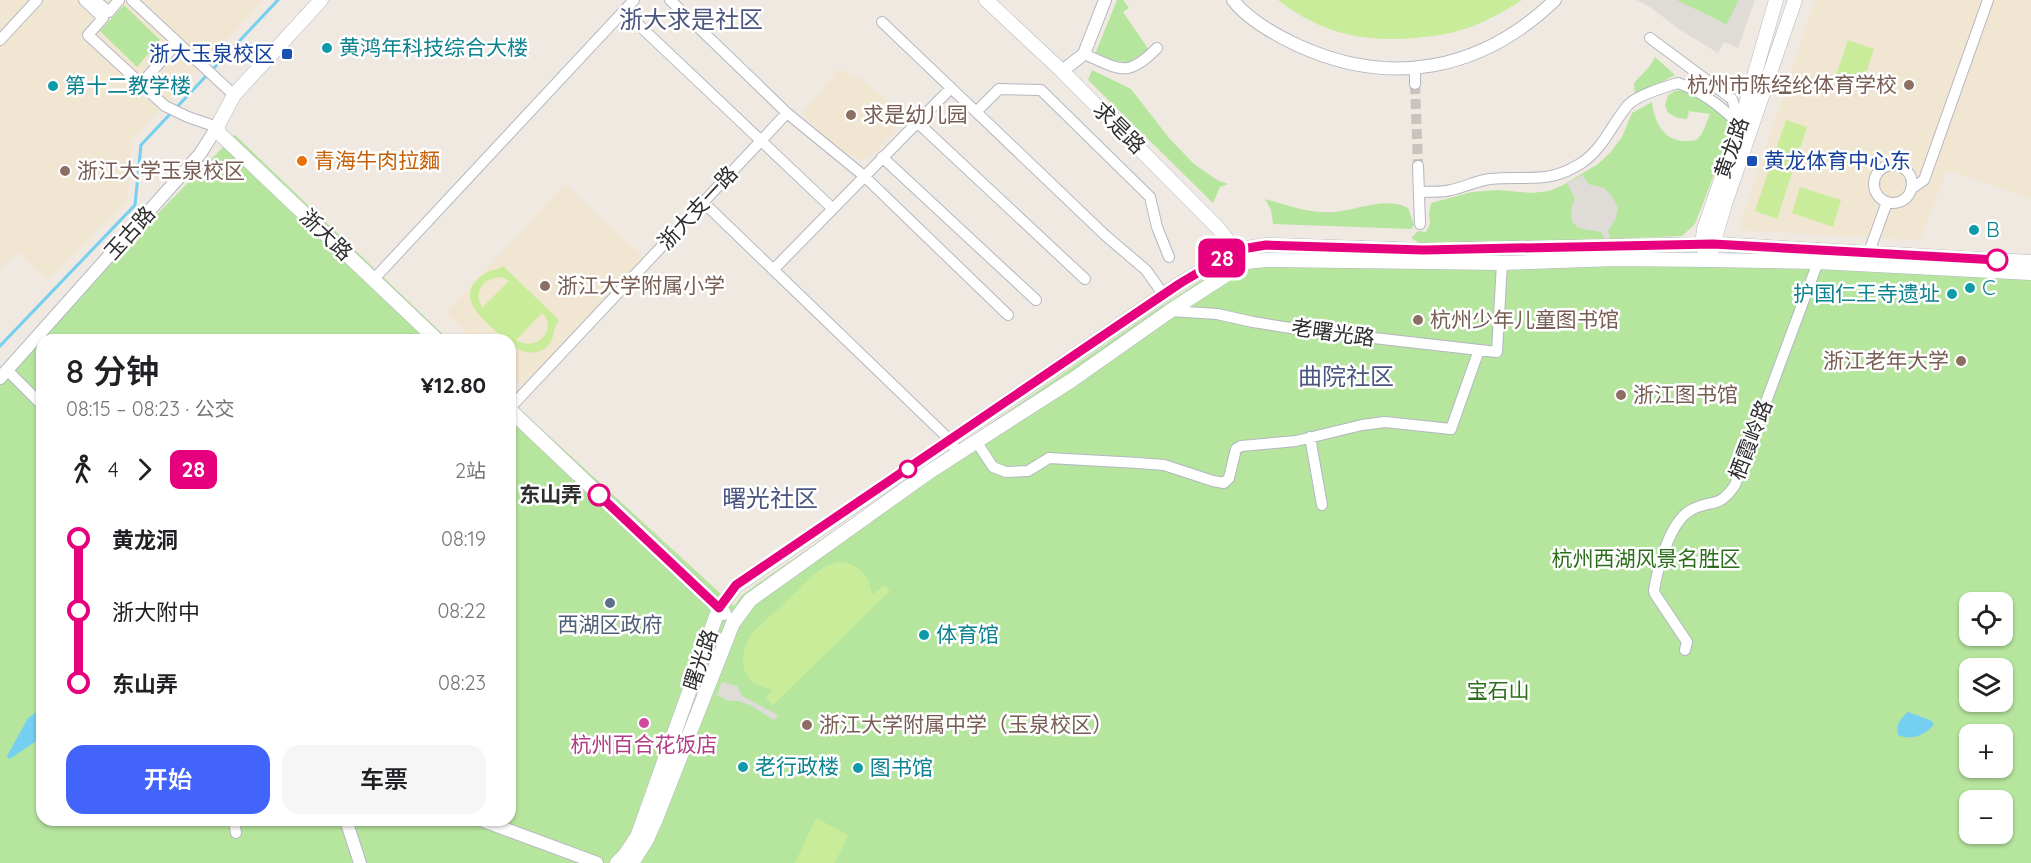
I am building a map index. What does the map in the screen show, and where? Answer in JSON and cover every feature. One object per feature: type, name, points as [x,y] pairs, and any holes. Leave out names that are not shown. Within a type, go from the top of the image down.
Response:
[{"type":"main road","name":"玉古路","points":[[217,127],[234,95],[321,0]]},
{"type":"main road","name":"求是路","points":[[986,0],[1062,71],[1220,228],[1246,262]]},
{"type":"main road","name":"黄龙路","points":[[1707,245],[1704,229],[1740,125],[1776,0]]},
{"type":"main road","name":"黄龙路","points":[[1707,245],[1725,204],[1795,0]]},
{"type":"main road","name":"浙大路","points":[[217,127],[220,134],[431,334]]},
{"type":"main road","name":"曙光路","points":[[617,863],[637,837],[719,608],[736,585],[1163,294],[1236,250],[1266,245],[1423,250],[1707,245],[2031,262]]},
{"type":"main road","points":[[1707,245],[1709,260]]},
{"type":"main road","name":"曙光路","points":[[632,863],[656,819],[733,623],[750,600],[958,452],[1072,380],[1170,311],[1246,262],[1266,260],[1502,262],[1615,259],[1709,260],[1818,262],[2031,273]]},
{"type":"main road","points":[[516,415],[733,623]]},
{"type":"street","points":[[0,40],[37,0]]},
{"type":"street","points":[[84,0],[106,15]]},
{"type":"street","points":[[95,0],[106,15]]},
{"type":"street","points":[[119,0],[88,35],[168,108],[217,127]]},
{"type":"street","points":[[132,0],[234,95]]},
{"type":"street","points":[[373,280],[634,0]]},
{"type":"street","points":[[670,0],[788,113],[864,176],[1008,315]]},
{"type":"street","points":[[1062,71],[1084,54],[1105,0]]},
{"type":"street","points":[[1233,0],[1274,34],[1317,54],[1354,64],[1415,69],[1439,66],[1470,56],[1537,17],[1555,0]]},
{"type":"street","points":[[1911,189],[1910,176],[1895,165],[1878,171],[1874,183],[1877,195],[1887,202],[1899,202],[1911,189],[1924,180],[1988,0]]},
{"type":"street","points":[[624,11],[832,208]]},
{"type":"street","points":[[882,22],[1106,236],[1146,270],[1163,294]]},
{"type":"street","points":[[1650,38],[1732,99],[1740,125]]},
{"type":"street","points":[[141,84],[177,42]]},
{"type":"street","points":[[1084,54],[1117,68],[1126,69],[1141,63],[1157,48]]},
{"type":"street","points":[[1415,69],[1415,84]]},
{"type":"street","points":[[1419,192],[1450,191],[1471,182],[1492,179],[1542,178],[1563,173],[1584,161],[1603,144],[1630,103],[1678,82],[1701,93],[1726,111],[1740,125]]},
{"type":"street","points":[[773,270],[951,88]]},
{"type":"street","points":[[976,112],[999,89],[1041,90],[1150,197],[1157,227],[1169,257]]},
{"type":"street","name":"浙大支一路","points":[[516,403],[788,113]]},
{"type":"street","points":[[916,122],[1085,279]]},
{"type":"street","name":"玉古路","points":[[39,334],[200,154],[217,127]]},
{"type":"street","points":[[882,157],[1036,300]]},
{"type":"street","points":[[1418,166],[1420,224]]},
{"type":"street","points":[[703,202],[950,440],[958,452]]},
{"type":"street","points":[[1869,252],[1887,202]]},
{"type":"street","name":"老曙光路","points":[[1170,311],[1217,314],[1303,330],[1497,352],[1502,262]]},
{"type":"street","name":"栖霞岭路","points":[[1685,650],[1687,642],[1654,590],[1671,534],[1681,517],[1693,509],[1727,497],[1735,485],[1818,262]]},
{"type":"street","name":"玉古路","points":[[2,375],[36,337]]},
{"type":"street","points":[[976,441],[993,467],[1006,472],[1028,471],[1049,458],[1164,465],[1224,483],[1229,478],[1236,449],[1241,446],[1296,441],[1362,425],[1385,422],[1451,429],[1479,350]]},
{"type":"street","points":[[2,375],[36,400]]},
{"type":"street","points":[[1310,437],[1322,505]]},
{"type":"street","points":[[235,826],[236,833]]},
{"type":"street","points":[[348,826],[360,863]]},
{"type":"street","points":[[497,826],[597,863]]},
{"type":"shaded area","name":"浙江大学玉泉校区","points":[[0,0],[264,0],[132,140],[127,202],[48,281],[18,252],[0,270]]},
{"type":"shaded area","points":[[1636,0],[1676,0],[1726,25],[1739,0],[1755,0],[1738,48],[1724,42],[1718,53]]},
{"type":"shaded area","name":"杭州市陈经纶体育学校","points":[[1815,0],[2031,0],[2031,199],[1947,170],[1920,240],[1739,230]]},
{"type":"shaded area","name":"求是幼儿园","points":[[839,69],[861,79],[901,112],[896,130],[871,157],[861,160],[842,152],[827,141],[802,113]]},
{"type":"shaded area","points":[[1583,175],[1588,184],[1604,188],[1612,196],[1618,209],[1615,220],[1608,231],[1610,239],[1605,240],[1601,232],[1578,228],[1572,221],[1571,208],[1575,199],[1567,183]]},
{"type":"shaded area","name":"浙江大学附属小学","points":[[565,184],[645,259],[524,387],[516,380],[516,334],[468,334],[446,313]]},
{"type":"shaded area","points":[[722,682],[737,686],[742,696],[778,715],[774,720],[750,705],[739,701],[729,701],[717,695]]},
{"type":"green space","points":[[1117,0],[1123,0],[1129,8],[1123,12],[1149,50],[1130,63],[1111,60],[1095,54]]},
{"type":"green space","points":[[1278,0],[1522,0],[1485,21],[1456,32],[1416,38],[1378,39],[1360,37],[1327,28],[1294,12]]},
{"type":"green space","points":[[1676,0],[1739,0],[1727,25]]},
{"type":"green space","points":[[124,5],[160,40],[137,67],[100,31]]},
{"type":"green space","points":[[1848,40],[1874,49],[1860,90],[1834,81]]},
{"type":"green space","points":[[1655,57],[1675,75],[1635,96],[1634,83]]},
{"type":"green space","points":[[1092,70],[1131,89],[1169,138],[1194,164],[1217,180],[1228,184],[1220,187],[1213,203],[1088,80]]},
{"type":"green space","points":[[1682,90],[1734,122],[1695,224],[1682,236],[1427,247],[1411,238],[1418,231],[1426,232],[1430,224],[1431,203],[1472,192],[1498,190],[1532,193],[1549,191],[1563,185],[1598,164],[1610,153],[1622,137],[1632,113],[1652,102],[1655,117],[1666,134],[1679,140],[1696,140],[1703,132],[1710,114],[1689,111],[1687,119],[1668,113],[1665,105],[1668,95]]},
{"type":"green space","points":[[1786,120],[1807,127],[1777,219],[1755,211]]},
{"type":"green space","name":"杭州西湖风景名胜区","points":[[235,135],[443,334],[39,334]]},
{"type":"green space","points":[[1800,187],[1841,200],[1833,227],[1792,213]]},
{"type":"green space","points":[[1265,199],[1317,212],[1343,211],[1390,203],[1408,208],[1414,225],[1411,229],[1273,224],[1271,210]]},
{"type":"green space","name":"杭州西湖风景名胜区","points":[[1250,254],[1762,255],[2031,269],[2031,863],[0,863],[0,374],[36,337],[36,826],[516,826],[516,406],[734,606],[741,596],[757,584],[1154,311],[1228,263]]},
{"type":"green space","points":[[503,266],[559,320],[552,340],[542,350],[525,352],[516,348],[516,340],[516,334],[499,334],[475,309],[470,291],[475,282],[488,272]],"holes":[[[501,277],[509,281],[482,308],[479,302],[481,287],[495,278]],[[542,313],[547,319],[548,326],[543,337],[531,344],[516,340]]]},
{"type":"green space","points":[[838,562],[862,571],[869,582],[872,595],[884,585],[890,591],[773,705],[766,698],[773,689],[762,687],[754,682],[744,669],[744,652],[747,642],[752,633],[816,573]]},
{"type":"green space","points":[[816,818],[848,835],[835,863],[795,863]]},
{"type":"water","points":[[36,712],[36,741],[10,759],[7,756],[28,718]]},
{"type":"water","points":[[1908,712],[1930,720],[1934,724],[1918,736],[1898,735],[1899,722]]},
{"type":"waterway","points":[[212,70],[278,0]]},
{"type":"waterway","points":[[177,107],[207,75]]},
{"type":"waterway","points":[[0,346],[135,205],[141,145],[172,112]]},
{"type":"tunnel","points":[[1415,84],[1418,166]]},
{"type":"bus line","name":"28","points":[[599,495],[719,608],[736,585],[1179,284],[1236,250],[1266,245],[1423,250],[1713,244],[1997,260]]},
{"type":"place","name":"黄鸿年科技综合大楼","points":[[327,48]]},
{"type":"place","name":"浙大玉泉校区","points":[[287,54]]},
{"type":"place","name":"杭州市陈经纶体育学校","points":[[1909,85]]},
{"type":"place","name":"第十二教学楼","points":[[53,86]]},
{"type":"place","name":"求是幼儿园","points":[[851,115]]},
{"type":"place","name":"青海牛肉拉麵","points":[[302,161]]},
{"type":"place","name":"黄龙体育中心东","points":[[1752,161]]},
{"type":"place","name":"浙江大学玉泉校区","points":[[65,171]]},
{"type":"place","name":"B","points":[[1974,230]]},
{"type":"place","name":"浙江大学附属小学","points":[[545,286]]},
{"type":"place","name":"C","points":[[1970,288]]},
{"type":"place","name":"护国仁王寺遗址","points":[[1952,294]]},
{"type":"place","name":"杭州少年儿童图书馆","points":[[1418,320]]},
{"type":"place","name":"浙江老年大学","points":[[1961,361]]},
{"type":"place","name":"浙江图书馆","points":[[1621,395]]},
{"type":"place","name":"东山弄","points":[[599,495]]},
{"type":"place","name":"西湖区政府","points":[[610,603]]},
{"type":"place","name":"体育馆","points":[[924,635]]},
{"type":"place","name":"杭州百合花饭店","points":[[644,723]]},
{"type":"place","name":"浙江大学附属中学（玉泉校区）","points":[[807,725]]},
{"type":"place","name":"老行政楼","points":[[743,767]]},
{"type":"place","name":"图书馆","points":[[858,768]]},
{"type":"district","name":"浙大求是社区","points":[[691,20]]},
{"type":"district","name":"曲院社区","points":[[1346,377]]},
{"type":"district","name":"曙光社区","points":[[770,499]]},
{"type":"park label","name":"宝石山","points":[[1498,691]]}]
